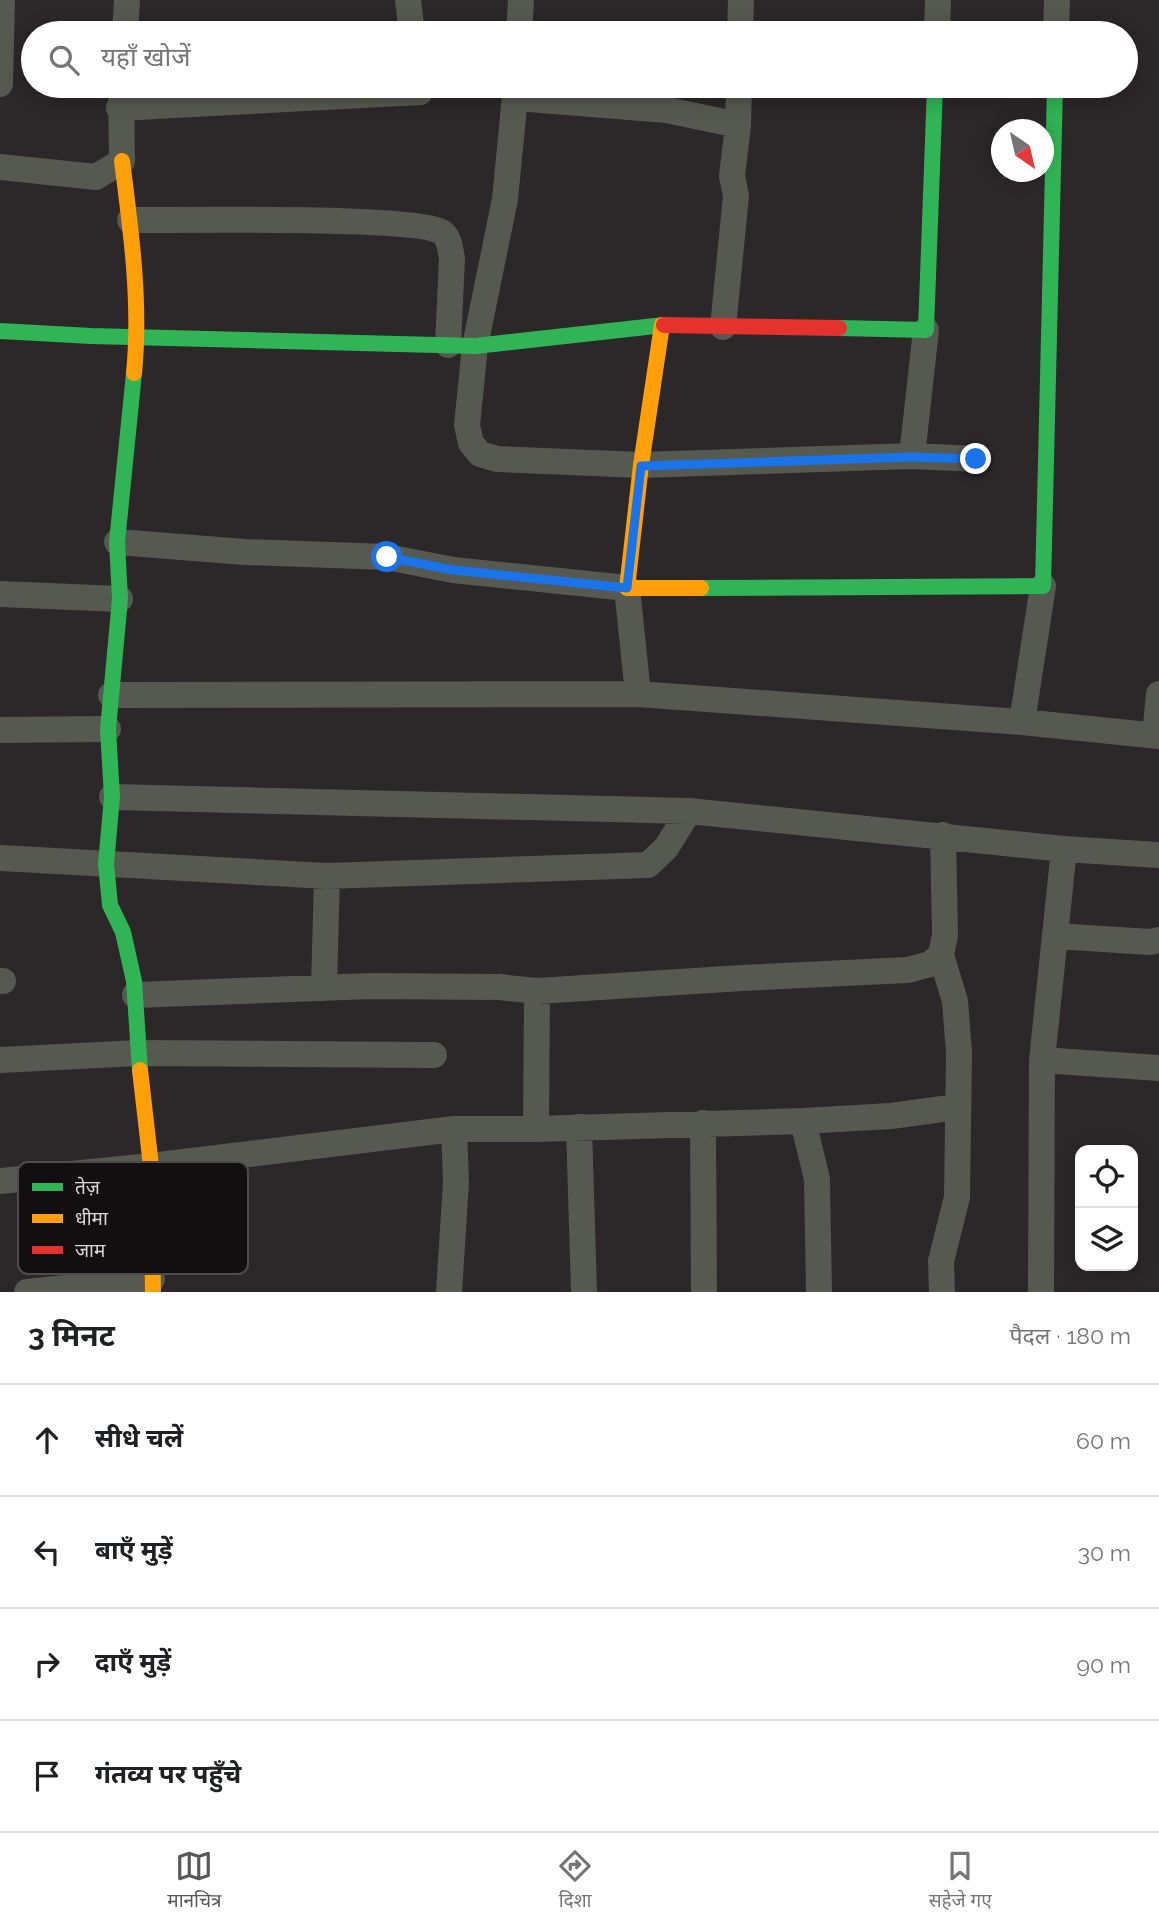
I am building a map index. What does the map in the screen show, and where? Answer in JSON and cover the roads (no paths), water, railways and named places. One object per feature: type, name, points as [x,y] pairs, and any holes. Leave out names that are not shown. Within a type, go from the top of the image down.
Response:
[{"type":"street","points":[[0,84],[2,0]]},
{"type":"street","points":[[126,21],[127,0]]},
{"type":"street","points":[[408,0],[411,21]]},
{"type":"street","points":[[520,21],[521,0]]},
{"type":"street","points":[[740,21],[741,0]]},
{"type":"street","points":[[937,21],[938,0]]},
{"type":"street","points":[[1056,21],[1057,0]]},
{"type":"street","points":[[120,98],[122,161],[130,220],[138,337],[117,542],[120,599],[108,729],[112,797],[106,864],[110,905],[123,932],[135,995],[138,1053],[151,1162]]},
{"type":"street","points":[[515,98],[505,198],[475,346],[467,425],[471,443],[480,454],[497,459],[641,466],[912,457],[976,459]]},
{"type":"street","points":[[566,98],[667,110],[738,125]]},
{"type":"street","points":[[723,327],[736,196],[733,176],[739,98]]},
{"type":"street","points":[[912,457],[926,330],[935,98]]},
{"type":"street","points":[[1022,722],[1043,586],[1055,98]]},
{"type":"street","points":[[0,167],[96,177],[122,161]]},
{"type":"street","points":[[130,220],[330,221],[428,227],[444,234],[452,258],[448,345]]},
{"type":"street","points":[[0,331],[475,346],[663,325],[926,330]]},
{"type":"street","points":[[638,694],[627,588],[641,466],[663,325]]},
{"type":"street","points":[[117,542],[245,552],[387,557],[453,570],[627,588],[1043,586]]},
{"type":"street","points":[[0,594],[120,599]]},
{"type":"street","points":[[111,695],[638,694],[1022,722],[1157,736],[1159,694]]},
{"type":"street","points":[[0,730],[108,729]]},
{"type":"street","points":[[112,797],[689,811],[1064,849],[1159,855]]},
{"type":"street","points":[[0,859],[327,876],[648,865],[666,848],[689,811]]},
{"type":"street","points":[[942,1292],[941,1261],[957,1197],[959,1053],[955,1001],[942,955],[945,935],[943,835]]},
{"type":"street","points":[[1041,1292],[1042,1060],[1064,849]]},
{"type":"street","points":[[324,988],[327,876]]},
{"type":"street","points":[[1056,936],[1150,942],[1159,940]]},
{"type":"street","points":[[135,995],[324,988],[499,987],[537,991],[908,970],[930,964],[942,955]]},
{"type":"street","points":[[536,1129],[537,991]]},
{"type":"street","points":[[0,1060],[138,1053],[434,1055]]},
{"type":"street","points":[[1042,1060],[1159,1068]]},
{"type":"street","points":[[184,1162],[454,1129],[803,1121],[891,1116],[957,1107]]},
{"type":"street","points":[[803,1121],[817,1179],[819,1292]]},
{"type":"street","points":[[703,1123],[704,1292]]},
{"type":"street","points":[[579,1127],[584,1292]]},
{"type":"street","points":[[449,1292],[456,1182],[454,1129]]},
{"type":"street","points":[[0,1181],[18,1179]]},
{"type":"street","points":[[27,1292],[152,1286]]}]
